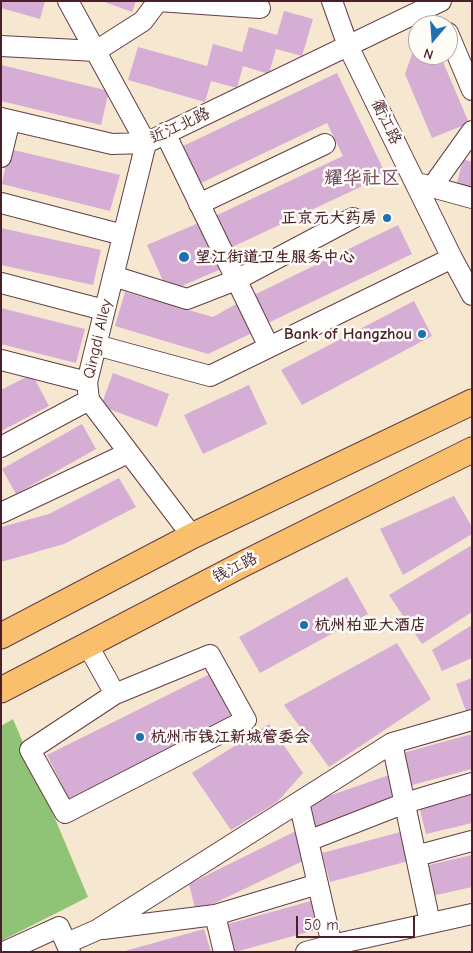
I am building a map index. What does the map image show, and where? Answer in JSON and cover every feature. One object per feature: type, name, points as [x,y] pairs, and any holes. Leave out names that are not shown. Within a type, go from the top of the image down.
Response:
[{"type":"main road","points":[[1,636],[192,536],[472,402]]},
{"type":"main road","name":"钱江路","points":[[1,690],[241,564],[472,450]]},
{"type":"street","points":[[68,1],[146,142]]},
{"type":"street","points":[[1,46],[96,51],[143,21],[158,1],[260,8]]},
{"type":"street","name":"衢江路","points":[[332,1],[348,46],[423,185],[452,258],[472,295]]},
{"type":"street","points":[[438,2],[442,15]]},
{"type":"street","name":"近江北路","points":[[6,119],[112,144],[146,142],[438,2]]},
{"type":"street","points":[[458,45],[472,90]]},
{"type":"street","points":[[1,157],[6,119]]},
{"type":"street","points":[[472,131],[423,185],[472,198]]},
{"type":"street","points":[[165,133],[268,347]]},
{"type":"street","name":"Qingdi Alley","points":[[146,142],[104,310],[88,391],[128,453],[192,536]]},
{"type":"street","points":[[200,204],[325,144]]},
{"type":"street","points":[[1,203],[123,234]]},
{"type":"street","points":[[113,276],[188,299],[236,280],[353,218]]},
{"type":"street","points":[[96,345],[210,376],[452,258]]},
{"type":"street","points":[[1,283],[104,310]]},
{"type":"street","points":[[1,360],[88,391]]},
{"type":"street","points":[[1,447],[88,391]]},
{"type":"street","points":[[1,513],[128,453]]},
{"type":"street","points":[[88,644],[115,694]]},
{"type":"street","points":[[210,655],[246,720],[64,814],[30,750],[115,694],[210,655]]},
{"type":"street","points":[[4,952],[59,927],[68,947],[392,743],[472,720]]},
{"type":"street","points":[[392,743],[430,923]]},
{"type":"street","points":[[308,841],[405,803],[472,783]]},
{"type":"street","points":[[299,802],[333,948]]},
{"type":"street","points":[[416,856],[472,841]]},
{"type":"street","points":[[97,930],[215,915],[318,884]]},
{"type":"street","points":[[306,952],[333,948],[472,914]]},
{"type":"street","points":[[215,915],[224,952]]},
{"type":"green space","points":[[13,719],[88,897],[1,941],[1,726]]},
{"type":"building","points":[[1,1],[45,1],[40,19],[1,8]]},
{"type":"building","points":[[102,1],[136,1],[132,12]]},
{"type":"building","points":[[284,11],[313,19],[302,56],[276,49],[269,74],[243,66],[237,88],[211,81],[205,102],[128,80],[138,47],[207,66],[213,44],[242,52],[249,27],[277,35]]},
{"type":"building","points":[[1,65],[109,91],[101,125],[1,101]]},
{"type":"building","points":[[408,65],[444,65],[469,123],[432,138],[405,74]]},
{"type":"building","points":[[337,73],[386,175],[228,249],[213,217],[343,156],[327,123],[199,184],[181,147]]},
{"type":"building","points":[[9,149],[120,175],[110,211],[2,184]]},
{"type":"building","points":[[463,159],[472,162],[472,187],[457,183]]},
{"type":"building","name":"望江街道卫生服务中心","points":[[201,222],[221,269],[168,292],[147,245]]},
{"type":"building","points":[[398,225],[412,254],[268,323],[254,295]]},
{"type":"building","points":[[1,228],[101,250],[93,285],[1,265]]},
{"type":"building","points":[[125,292],[213,317],[238,303],[254,332],[208,354],[115,326]]},
{"type":"building","points":[[414,301],[432,336],[302,405],[281,370]]},
{"type":"building","points":[[1,308],[85,329],[76,363],[1,344]]},
{"type":"building","points":[[113,373],[169,394],[157,427],[101,406]]},
{"type":"building","points":[[32,374],[49,406],[1,431],[1,390]]},
{"type":"building","points":[[249,385],[267,424],[203,454],[184,415]]},
{"type":"building","points":[[82,424],[96,449],[16,494],[2,469]]},
{"type":"building","points":[[119,478],[136,507],[64,544],[1,562],[1,527],[49,514]]},
{"type":"building","points":[[454,496],[472,527],[472,534],[403,575],[380,529]]},
{"type":"building","points":[[472,545],[472,612],[422,644],[389,595]]},
{"type":"building","name":"杭州柏亚大酒店","points":[[347,577],[368,614],[260,673],[239,637]]},
{"type":"building","points":[[472,625],[472,658],[442,671],[432,650]]},
{"type":"building","points":[[397,643],[431,699],[329,767],[284,705]]},
{"type":"building","name":"杭州市钱江新城管委会","points":[[210,674],[233,720],[70,801],[47,755]]},
{"type":"building","points":[[472,678],[472,709],[466,711],[456,684]]},
{"type":"building","points":[[269,724],[303,773],[277,802],[231,830],[192,773]]},
{"type":"building","points":[[472,734],[472,769],[412,785],[403,753]]},
{"type":"building","points":[[392,774],[400,797],[315,827],[306,804]]},
{"type":"building","points":[[472,793],[472,823],[426,834],[419,806]]},
{"type":"building","points":[[298,830],[307,859],[196,912],[189,884]]},
{"type":"building","points":[[408,830],[416,859],[330,882],[322,853]]},
{"type":"building","points":[[472,855],[472,887],[432,896],[425,866]]},
{"type":"building","points":[[311,901],[319,929],[235,952],[228,924]]},
{"type":"building","points":[[204,929],[211,952],[125,952],[125,951]]},
{"type":"place","name":"正京元大药房","points":[[387,218]]},
{"type":"place","name":"望江街道卫生服务中心","points":[[184,257]]},
{"type":"place","name":"Bank of Hangzhou","points":[[422,334]]},
{"type":"place","name":"杭州柏亚大酒店","points":[[304,625]]},
{"type":"place","name":"杭州市钱江新城管委会","points":[[140,737]]},
{"type":"district","name":"耀华社区","points":[[362,179]]}]
